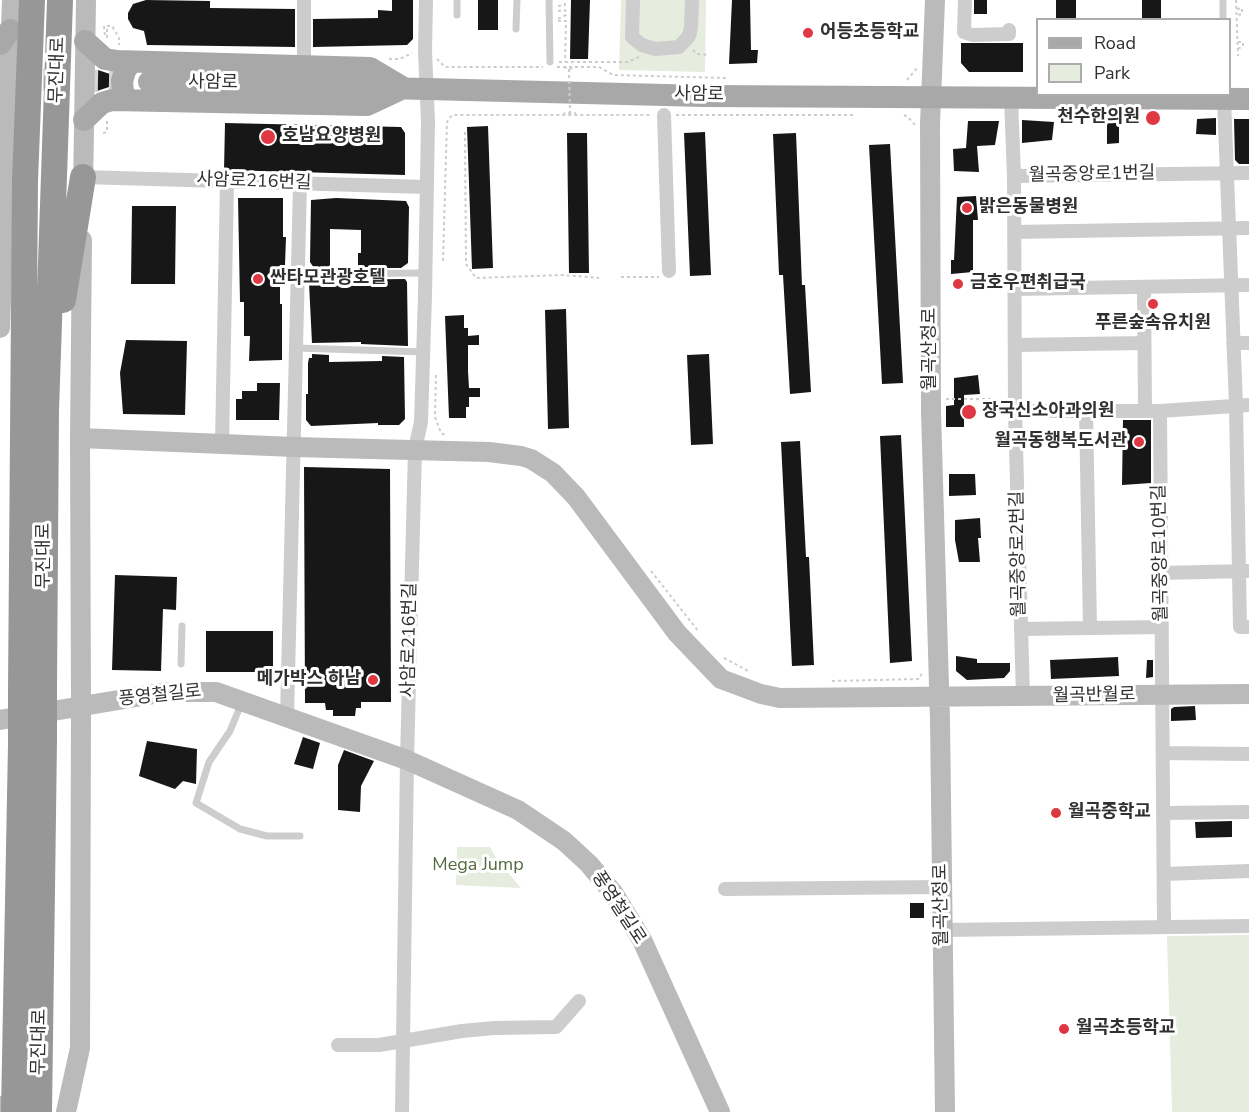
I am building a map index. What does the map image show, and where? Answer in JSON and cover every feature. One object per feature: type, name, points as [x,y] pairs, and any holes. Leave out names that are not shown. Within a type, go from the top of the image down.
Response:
[{"type":"highway","name":"무진대로","points":[[33,688],[46,410],[60,0]]},
{"type":"highway","name":"무진대로","points":[[20,19],[25,181],[39,1112]]},
{"type":"highway","points":[[4,125],[25,181]]},
{"type":"highway","points":[[46,410],[83,177]]},
{"type":"highway","name":"무진대로","points":[[14,1112],[33,742]]},
{"type":"main road","points":[[85,41],[105,59],[125,56],[370,68],[403,88]]},
{"type":"main road","points":[[125,56],[123,93],[129,100]]},
{"type":"main road","name":"사암로","points":[[149,82],[704,96],[1249,99]]},
{"type":"main road","points":[[84,120],[102,103],[112,100],[367,105],[403,88]]},
{"type":"street","name":"무진대로","points":[[0,328],[4,125],[20,19],[12,0]]},
{"type":"street","name":"무진대로","points":[[66,1112],[80,1048],[80,438],[86,0]]},
{"type":"street","points":[[304,0],[304,56]]},
{"type":"street","name":"사암로216번길","points":[[407,760],[415,449],[421,422],[424,352],[428,122],[426,0]]},
{"type":"street","points":[[633,0],[632,37],[642,45],[655,49],[679,47],[689,36],[692,0]]},
{"type":"street","name":"월곡산정로","points":[[935,0],[930,124],[932,399],[945,1112]]},
{"type":"street","points":[[965,0],[964,33],[1009,34],[1009,30]]},
{"type":"street","points":[[1011,99],[1014,176]]},
{"type":"street","points":[[1224,99],[1233,343],[1243,405],[1245,571],[1240,627],[1249,627]]},
{"type":"street","points":[[664,115],[669,274]]},
{"type":"street","name":"월곡중앙로1번길","points":[[1015,405],[1014,176],[1249,173]]},
{"type":"street","name":"사암로216번길","points":[[83,177],[426,187]]},
{"type":"street","points":[[222,444],[227,182]]},
{"type":"street","points":[[287,717],[300,184]]},
{"type":"street","points":[[1014,232],[1249,228]]},
{"type":"street","points":[[1015,289],[1249,285]]},
{"type":"street","points":[[1144,287],[1144,410]]},
{"type":"street","points":[[1015,345],[1144,343]]},
{"type":"street","points":[[1233,343],[1249,343]]},
{"type":"street","points":[[1015,405],[1086,411],[1160,411],[1243,405]]},
{"type":"street","name":"월곡중앙로2번길","points":[[1015,405],[1023,697]]},
{"type":"street","points":[[1086,411],[1090,628]]},
{"type":"street","name":"월곡중앙로10번길","points":[[1160,411],[1164,927]]},
{"type":"street","points":[[80,438],[294,447],[415,449],[521,456],[545,467],[565,485],[677,633],[721,679],[761,694],[780,698],[939,698]]},
{"type":"street","points":[[1161,573],[1245,571]]},
{"type":"street","points":[[1021,629],[1162,627]]},
{"type":"street","name":"풍영철길로","points":[[0,720],[81,705],[180,691],[216,692],[407,760],[518,810],[564,841],[589,864],[614,894],[642,940],[720,1112]]},
{"type":"street","name":"월곡반월로","points":[[939,698],[1249,694]]},
{"type":"street","points":[[1163,753],[1249,753]]},
{"type":"street","points":[[402,1112],[407,760]]},
{"type":"street","points":[[1163,813],[1249,812]]},
{"type":"street","points":[[1164,874],[1249,871]]},
{"type":"street","points":[[725,889],[942,887]]},
{"type":"street","points":[[943,930],[1249,926]]},
{"type":"street","points":[[338,1045],[379,1045],[462,1030],[556,1027],[579,1001]]},
{"type":"street","points":[[0,1106],[0,1112]]},
{"type":"lane","points":[[457,0],[457,15]]},
{"type":"lane","points":[[516,28],[517,0]]},
{"type":"lane","points":[[549,0],[550,62]]},
{"type":"lane","points":[[1223,0],[1223,18]]},
{"type":"lane","points":[[297,274],[425,273]]},
{"type":"lane","points":[[296,348],[424,352]]},
{"type":"lane","points":[[181,664],[182,626]]},
{"type":"lane","points":[[243,700],[230,731],[209,762],[196,803],[229,824],[250,832],[278,837],[300,836]]},
{"type":"path","points":[[558,19],[558,5],[565,5],[565,0]]},
{"type":"path","points":[[1236,0],[1238,56]]},
{"type":"path","points":[[558,10],[565,10],[566,15],[558,19]]},
{"type":"path","points":[[558,19],[558,21],[566,21],[565,62]]},
{"type":"path","points":[[104,26],[112,26],[125,56]]},
{"type":"path","points":[[684,42],[698,54],[710,55]]},
{"type":"path","points":[[550,62],[628,62],[642,56],[650,47]]},
{"type":"path","points":[[435,57],[445,67],[599,67],[613,75],[730,78]]},
{"type":"path","points":[[564,67],[569,69],[577,67]]},
{"type":"path","points":[[569,69],[570,113]]},
{"type":"path","points":[[905,82],[915,70]]},
{"type":"path","points":[[563,115],[570,113],[576,115]]},
{"type":"path","points":[[443,261],[447,122],[452,115],[860,115]]},
{"type":"path","points":[[894,115],[905,115],[915,124]]},
{"type":"path","points":[[465,132],[466,264],[476,278],[562,275],[599,278]]},
{"type":"path","points":[[621,277],[669,274]]},
{"type":"path","points":[[436,372],[435,417],[441,433],[445,435]]},
{"type":"path","points":[[932,399],[1015,405]]},
{"type":"path","points":[[646,564],[704,638]]},
{"type":"path","points":[[719,656],[754,674]]},
{"type":"path","points":[[828,681],[919,679],[924,668]]},
{"type":"green space","points":[[621,0],[706,0],[705,72],[619,70]]},
{"type":"green space","name":"Mega Jump","points":[[457,847],[490,847],[496,858],[521,888],[456,885]]},
{"type":"green space","points":[[1249,935],[1249,1112],[1172,1112],[1167,936]]},
{"type":"building","points":[[146,0],[210,1],[210,8],[295,9],[295,47],[147,45],[144,31],[133,28],[128,19],[128,13],[133,4]]},
{"type":"building","points":[[392,0],[413,0],[413,39],[407,45],[313,47],[313,19],[378,18],[378,10],[392,11]]},
{"type":"building","points":[[478,0],[498,0],[498,30],[478,30]]},
{"type":"building","points":[[571,0],[590,0],[588,59],[570,59]]},
{"type":"building","points":[[732,0],[750,0],[751,50],[758,50],[757,63],[729,64]]},
{"type":"building","points":[[974,0],[987,0],[987,14],[974,14]]},
{"type":"building","points":[[1056,0],[1076,0],[1076,18],[1056,18]]},
{"type":"building","points":[[1142,0],[1161,0],[1161,18],[1142,18]]},
{"type":"building","points":[[961,43],[1023,43],[1023,72],[969,72],[961,63]]},
{"type":"building","points":[[98,70],[110,74],[109,87],[97,91]]},
{"type":"building","points":[[1216,118],[1216,135],[1196,134],[1197,119]]},
{"type":"building","points":[[1234,119],[1249,119],[1249,164],[1239,164],[1235,160]]},
{"type":"building","points":[[1022,120],[1054,122],[1052,140],[1022,143]]},
{"type":"building","points":[[1107,120],[1119,120],[1119,143],[1107,144]]},
{"type":"building","points":[[968,121],[999,121],[995,145],[977,146],[979,172],[954,171],[953,149],[966,148]]},
{"type":"building","points":[[225,123],[401,127],[405,133],[405,175],[224,170]]},
{"type":"building","points":[[488,126],[493,268],[472,269],[467,127]]},
{"type":"building","points":[[705,132],[711,275],[690,276],[684,133]]},
{"type":"building","points":[[567,133],[587,133],[589,273],[569,273]]},
{"type":"building","points":[[796,133],[802,285],[805,285],[811,392],[790,394],[783,275],[779,275],[773,134]]},
{"type":"building","points":[[890,144],[903,383],[882,384],[869,145]]},
{"type":"building","points":[[976,196],[978,220],[973,220],[973,272],[951,274],[951,260],[954,260],[957,197]]},
{"type":"building","points":[[238,198],[283,198],[283,237],[286,237],[285,265],[280,265],[282,360],[249,361],[250,336],[244,336],[244,302],[240,302]]},
{"type":"building","points":[[336,198],[406,201],[409,207],[408,263],[401,268],[358,268],[358,253],[361,253],[361,230],[330,229],[330,268],[314,268],[310,262],[311,200]]},
{"type":"building","points":[[132,206],[176,206],[175,284],[131,284]]},
{"type":"building","points":[[405,279],[407,282],[408,346],[361,344],[361,342],[312,343],[309,283],[312,280]]},
{"type":"building","points":[[566,309],[569,428],[548,429],[545,310]]},
{"type":"building","points":[[464,315],[464,328],[468,328],[468,336],[479,335],[479,345],[468,345],[468,371],[469,388],[480,388],[480,397],[469,397],[466,418],[449,418],[445,316]]},
{"type":"building","points":[[126,340],[187,341],[185,415],[123,414],[120,373]]},
{"type":"building","points":[[312,354],[329,355],[329,362],[382,361],[382,356],[404,357],[405,419],[399,425],[378,425],[378,423],[311,426],[306,420],[306,394],[308,394],[308,363]]},
{"type":"building","points":[[709,354],[713,444],[691,445],[687,355]]},
{"type":"building","points":[[978,375],[980,394],[964,395],[964,427],[946,427],[946,406],[954,405],[954,378]]},
{"type":"building","points":[[257,383],[280,383],[279,420],[236,420],[236,399],[242,399],[242,391],[257,391]]},
{"type":"building","name":"월곡동행복도서관","points":[[1123,420],[1151,420],[1151,483],[1122,485]]},
{"type":"building","points":[[901,435],[912,661],[890,663],[880,436]]},
{"type":"building","points":[[800,441],[814,665],[792,666],[781,442]]},
{"type":"building","points":[[304,467],[390,469],[391,702],[361,702],[361,708],[356,708],[355,716],[333,716],[333,710],[326,710],[325,703],[305,703]]},
{"type":"building","points":[[949,474],[975,474],[976,495],[949,496]]},
{"type":"building","points":[[980,518],[981,538],[978,538],[980,562],[959,562],[955,540],[955,520]]},
{"type":"building","points":[[115,575],[177,577],[176,610],[163,609],[161,671],[112,670]]},
{"type":"building","points":[[206,631],[273,631],[273,672],[206,672]]},
{"type":"building","points":[[956,656],[977,659],[977,663],[1010,663],[1010,671],[1004,678],[967,680],[956,671]]},
{"type":"building","points":[[1118,657],[1119,676],[1051,679],[1050,660]]},
{"type":"building","points":[[1147,660],[1153,660],[1153,677],[1146,678]]},
{"type":"building","points":[[1195,706],[1196,720],[1171,721],[1171,709],[1174,707]]},
{"type":"building","points":[[303,737],[320,743],[313,769],[294,764]]},
{"type":"building","points":[[147,741],[197,749],[196,784],[183,781],[175,789],[139,776]]},
{"type":"building","points":[[344,750],[374,761],[361,786],[360,812],[338,810],[338,765]]},
{"type":"building","points":[[1232,821],[1232,837],[1196,838],[1195,822]]},
{"type":"building","points":[[910,903],[924,903],[924,918],[910,918]]},
{"type":"tunnel","points":[[10,79],[149,82]]},
{"type":"place","name":"어등초등학교","points":[[808,33]]},
{"type":"place","name":"천수한의원","points":[[1153,118]]},
{"type":"place","name":"호남요양병원","points":[[268,137]]},
{"type":"place","name":"밝은동물병원","points":[[967,208]]},
{"type":"place","name":"싼타모관광호텔","points":[[258,279]]},
{"type":"place","name":"금호우편취급국","points":[[958,284]]},
{"type":"place","name":"푸른숲속유치원","points":[[1153,304]]},
{"type":"place","name":"장국신소아과의원","points":[[969,412]]},
{"type":"place","name":"월곡동행복도서관","points":[[1139,442]]},
{"type":"place","name":"메가박스 하남","points":[[373,680]]},
{"type":"place","name":"월곡중학교","points":[[1056,813]]},
{"type":"place","name":"월곡초등학교","points":[[1064,1029]]}]
